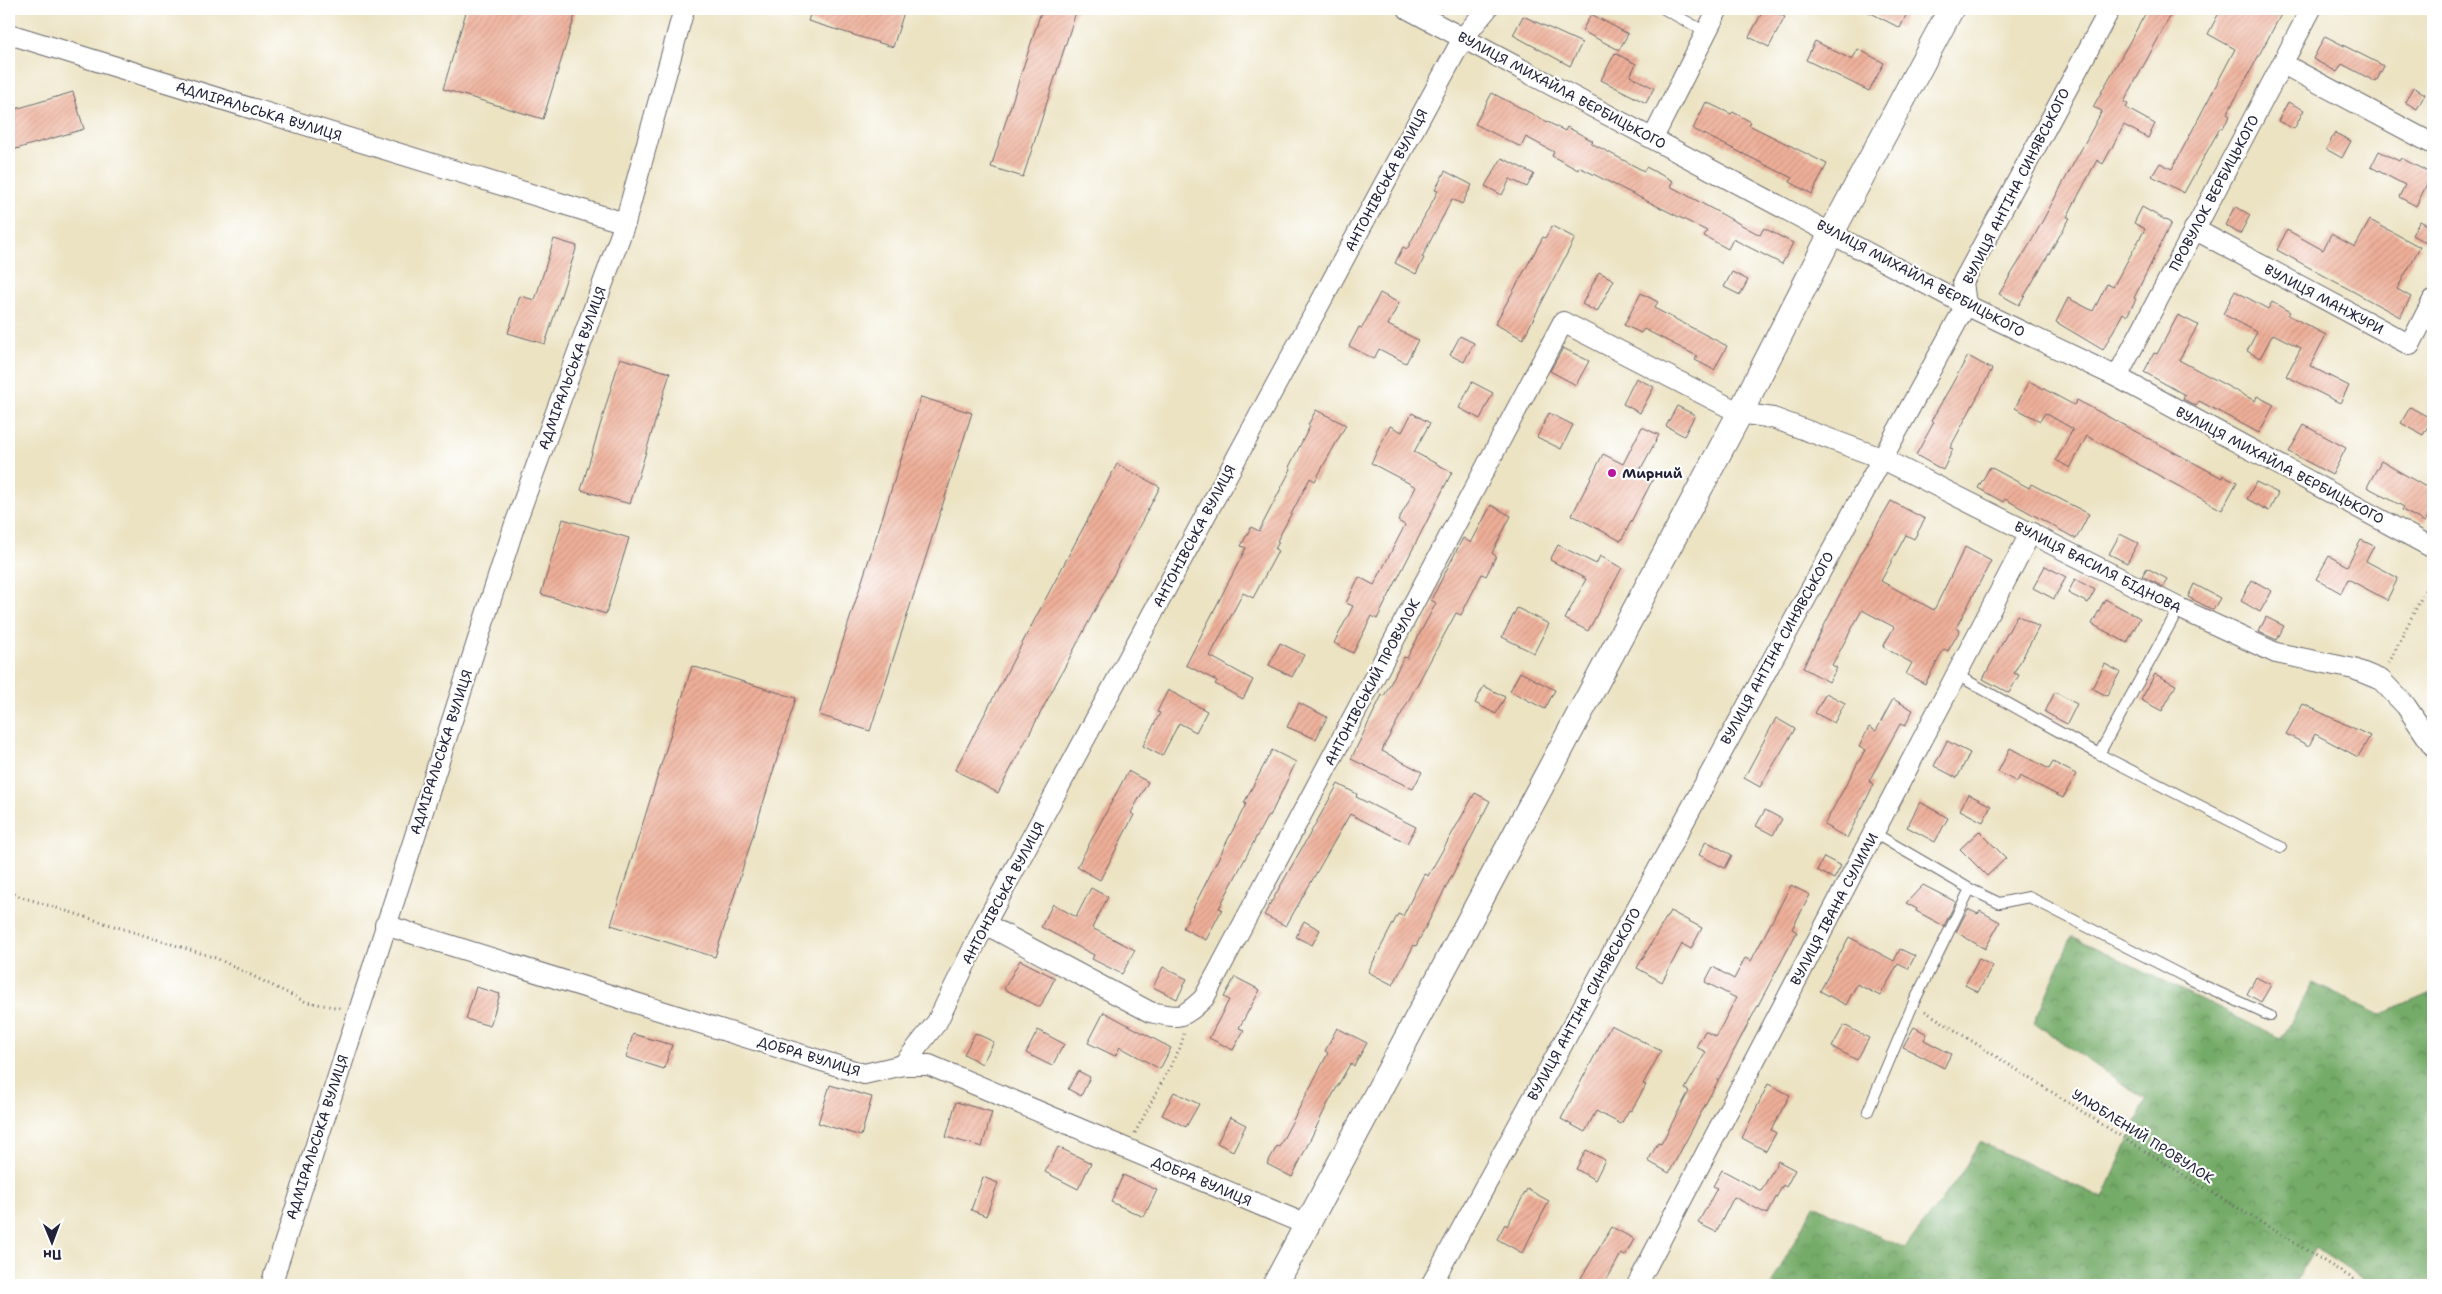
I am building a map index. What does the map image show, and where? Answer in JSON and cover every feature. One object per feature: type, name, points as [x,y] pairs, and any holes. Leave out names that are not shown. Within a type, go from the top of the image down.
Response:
[{"type":"street","name":"АДМІРАЛЬСЬКА ВУЛИЦЯ","points":[[271,1285],[514,527],[625,223],[684,9]]},
{"type":"street","name":"ВУЛИЦЯ МИХАЙЛА ВЕРБИЦЬКОГО","points":[[1408,9],[1832,232],[1966,305],[2117,377],[2433,548]]},
{"type":"street","name":"АНТОНІВСЬКА ВУЛИЦЯ","points":[[904,1065],[936,1022],[985,924],[1463,38],[1487,9]]},
{"type":"street","points":[[1653,138],[1718,9]]},
{"type":"street","points":[[1275,1285],[1740,413],[1832,232],[1951,9]]},
{"type":"street","name":"ВУЛИЦЯ АНТІНА СИНЯВСЬКОГО","points":[[1431,1285],[1966,305],[1963,282],[2110,9]]},
{"type":"street","name":"ПРОВУЛОК ВЕРБИЦЬКОГО","points":[[2117,377],[2311,9]]},
{"type":"street","name":"АДМІРАЛЬСЬКА ВУЛИЦЯ","points":[[9,34],[625,223]]},
{"type":"street","points":[[2283,64],[2433,144]]},
{"type":"street","name":"ВУЛИЦЯ МАНЖУРИ","points":[[2194,229],[2410,344],[2433,300]]},
{"type":"street","name":"АНТОНІВСЬКИЙ ПРОВУЛОК","points":[[1190,1012],[1204,998],[1564,322],[1740,413]]},
{"type":"street","name":"ВУЛИЦЯ ВАСИЛЯ БІДНОВА","points":[[1740,413],[1773,418],[1881,458],[2179,608],[2276,653],[2354,669],[2381,680],[2406,706],[2433,746]]},
{"type":"street","name":"ВУЛИЦЯ ІВАНА СУЛИМИ","points":[[1637,1285],[2031,532]]},
{"type":"street","points":[[985,924],[1150,1012],[1180,1017],[1190,1012]]},
{"type":"street","name":"ДОБРА ВУЛИЦЯ","points":[[385,925],[864,1074],[904,1065],[929,1065],[1307,1225]]},
{"type":"lane","points":[[1664,9],[1706,32]]},
{"type":"lane","points":[[2098,754],[2179,608]]},
{"type":"lane","points":[[1957,675],[2098,754],[2281,847]]},
{"type":"lane","points":[[1874,833],[1970,889],[1999,903],[2029,898],[2185,977],[2270,1016]]},
{"type":"lane","points":[[1868,1111],[1914,1002],[1970,889]]},
{"type":"path","points":[[2381,680],[2433,574]]},
{"type":"path","points":[[9,893],[216,958],[306,1002],[357,1012]]},
{"type":"path","name":"УЛЮБЛЕНИЙ ПРОВУЛОК","points":[[1914,1002],[1936,1020],[2363,1285]]},
{"type":"path","points":[[1126,1149],[1180,1048],[1190,1012]]},
{"type":"green space","points":[[2072,936],[2281,1039],[2313,983],[2380,1015],[2433,992],[2433,1285],[2373,1285],[2316,1248],[2293,1285],[1771,1285],[1814,1205],[1905,1248],[1959,1177],[1980,1142],[2103,1198],[2146,1100],[2034,1023]]},
{"type":"building","points":[[467,9],[577,9],[543,119],[443,89]]},
{"type":"building","points":[[812,9],[905,9],[893,47],[808,21]]},
{"type":"building","points":[[1042,9],[1077,9],[1023,177],[991,167]]},
{"type":"building","points":[[1764,9],[1770,9],[1785,17],[1769,47],[1749,37]]},
{"type":"building","points":[[1863,9],[1909,9],[1900,28]]},
{"type":"building","points":[[2148,9],[2174,9],[2124,102],[2128,104],[2126,108],[2155,124],[2148,138],[2124,125],[2103,164],[2097,160],[2067,217],[2070,218],[2019,305],[1999,294],[2031,242],[2102,111],[2093,107]]},
{"type":"building","points":[[2221,9],[2284,9],[2227,114],[2230,116],[2222,129],[2220,128],[2184,193],[2152,176],[2160,163],[2172,169],[2235,49],[2208,34]]},
{"type":"building","points":[[1591,14],[1628,34],[1619,50],[1582,31]]},
{"type":"building","points":[[1523,16],[1582,43],[1570,66],[1513,35]]},
{"type":"building","points":[[2325,36],[2384,66],[2376,82],[2342,64],[2337,72],[2313,59]]},
{"type":"building","points":[[1815,41],[1852,60],[1858,49],[1884,63],[1869,91],[1806,60]]},
{"type":"building","points":[[1615,53],[1636,64],[1630,76],[1654,88],[1646,103],[1601,80]]},
{"type":"building","points":[[2413,87],[2425,94],[2417,109],[2405,102]]},
{"type":"building","points":[[73,92],[84,129],[9,151],[9,111]]},
{"type":"building","points":[[1492,93],[1565,131],[1567,127],[1593,141],[1591,143],[1644,171],[1646,167],[1673,181],[1670,186],[1760,235],[1764,228],[1793,243],[1782,264],[1733,239],[1728,249],[1704,236],[1707,231],[1579,167],[1578,170],[1552,156],[1554,152],[1526,137],[1521,147],[1475,124]]},
{"type":"building","points":[[1706,102],[1731,114],[1733,112],[1751,122],[1749,125],[1827,164],[1812,194],[1790,182],[1792,178],[1693,129]]},
{"type":"building","points":[[2288,102],[2304,110],[2294,129],[2278,121]]},
{"type":"building","points":[[2335,133],[2351,141],[2342,158],[2326,149]]},
{"type":"building","points":[[2379,151],[2399,161],[2401,158],[2432,174],[2416,206],[2399,197],[2405,185],[2371,167]]},
{"type":"building","points":[[1502,158],[1534,174],[1527,187],[1510,179],[1502,195],[1485,186]]},
{"type":"building","points":[[1445,171],[1472,185],[1462,204],[1452,199],[1422,257],[1424,258],[1416,274],[1395,263],[1403,247],[1407,249],[1438,191],[1435,190]]},
{"type":"building","points":[[2235,206],[2250,215],[2240,234],[2225,225]]},
{"type":"building","points":[[2142,207],[2171,223],[2127,316],[2123,313],[2103,350],[2056,322],[2068,298],[2093,311],[2107,284],[2113,287],[2145,229],[2134,223]]},
{"type":"building","points":[[2370,220],[2420,247],[2397,289],[2411,297],[2400,317],[2277,250],[2287,230],[2323,250],[2331,234],[2355,247]]},
{"type":"building","points":[[2420,221],[2433,228],[2433,247],[2412,235]]},
{"type":"building","points":[[1552,226],[1575,238],[1523,339],[1495,324],[1543,237],[1545,238]]},
{"type":"building","points":[[554,239],[577,246],[545,344],[508,333],[520,296],[535,300]]},
{"type":"building","points":[[1599,272],[1614,280],[1597,312],[1582,304]]},
{"type":"building","points":[[1732,272],[1748,280],[1740,295],[1724,287]]},
{"type":"building","points":[[2235,291],[2268,309],[2272,302],[2290,312],[2288,315],[2326,335],[2310,366],[2349,386],[2340,403],[2286,376],[2301,348],[2273,334],[2260,358],[2247,351],[2257,332],[2223,314]]},
{"type":"building","points":[[1380,293],[1399,303],[1388,325],[1418,340],[1406,363],[1379,349],[1374,359],[1349,346],[1359,327],[1362,328]]},
{"type":"building","points":[[1641,293],[1658,302],[1654,308],[1727,346],[1714,370],[1695,360],[1697,356],[1644,329],[1641,333],[1624,325]]},
{"type":"building","points":[[2178,315],[2198,325],[2179,360],[2255,401],[2257,396],[2274,405],[2259,433],[2199,401],[2196,406],[2183,399],[2185,395],[2144,372],[2154,353],[2157,354]]},
{"type":"building","points":[[1460,336],[1474,343],[1464,362],[1450,355]]},
{"type":"building","points":[[1563,348],[1589,361],[1576,385],[1550,371]]},
{"type":"building","points":[[1968,356],[1992,369],[1950,448],[1953,449],[1943,470],[1916,455],[1934,422],[1931,421]]},
{"type":"building","points":[[620,358],[670,373],[630,504],[581,490]]},
{"type":"building","points":[[1636,378],[1654,387],[1640,413],[1623,404]]},
{"type":"building","points":[[2029,381],[2074,405],[2077,400],[2222,478],[2223,475],[2237,482],[2222,510],[2087,436],[2070,468],[2056,460],[2073,429],[2045,413],[2040,421],[2015,408]]},
{"type":"building","points":[[1472,382],[1493,393],[1480,419],[1459,408]]},
{"type":"building","points":[[921,397],[972,413],[870,731],[819,715]]},
{"type":"building","points":[[1677,406],[1695,415],[1684,436],[1666,426]]},
{"type":"building","points":[[2410,407],[2432,419],[2423,435],[2401,423]]},
{"type":"building","points":[[1316,410],[1346,425],[1315,481],[1310,478],[1277,541],[1279,542],[1275,549],[1278,551],[1253,598],[1243,593],[1210,656],[1253,680],[1243,699],[1215,684],[1217,681],[1186,665],[1246,548],[1241,546],[1251,527],[1259,531],[1291,469],[1289,467]]},
{"type":"building","points":[[1412,413],[1430,423],[1414,452],[1452,472],[1377,619],[1372,616],[1353,653],[1334,643],[1353,606],[1346,603],[1359,577],[1374,585],[1405,525],[1398,521],[1416,487],[1371,463],[1390,426],[1402,432]]},
{"type":"building","points":[[1549,413],[1573,425],[1561,449],[1537,437]]},
{"type":"building","points":[[2304,425],[2346,448],[2332,475],[2289,452]]},
{"type":"building","points":[[1642,427],[1659,435],[1639,472],[1653,479],[1621,541],[1572,515],[1603,454],[1623,464]]},
{"type":"building","points":[[2381,461],[2433,491],[2433,508],[2425,522],[2402,510],[2404,507],[2367,487]]},
{"type":"building","points":[[1117,464],[1160,487],[998,793],[955,770]]},
{"type":"building","points":[[1990,467],[2029,488],[2031,484],[2089,514],[2076,539],[2005,499],[2003,502],[1978,488]]},
{"type":"building","points":[[2256,482],[2278,493],[2269,511],[2247,499]]},
{"type":"building","points":[[1891,501],[1925,519],[1914,539],[1906,535],[1881,581],[1934,610],[1965,547],[1991,561],[1956,628],[1960,630],[1948,651],[1944,649],[1925,684],[1906,674],[1912,663],[1883,647],[1894,627],[1862,610],[1832,665],[1837,668],[1829,682],[1803,668],[1859,556]]},
{"type":"building","points":[[1491,505],[1511,516],[1492,553],[1496,556],[1486,576],[1482,574],[1461,615],[1456,613],[1382,751],[1422,772],[1413,789],[1351,759],[1382,695],[1384,696],[1404,657],[1407,658],[1436,603],[1431,600],[1463,538],[1471,543]]},
{"type":"building","points":[[563,519],[629,538],[606,614],[541,594]]},
{"type":"building","points":[[2120,534],[2138,543],[2127,563],[2109,554]]},
{"type":"building","points":[[2361,540],[2374,546],[2366,561],[2398,578],[2387,600],[2348,579],[2341,593],[2316,579],[2329,556],[2347,566]]},
{"type":"building","points":[[1558,545],[1596,564],[1600,556],[1622,568],[1588,631],[1565,619],[1586,579],[1550,560]]},
{"type":"building","points":[[2045,566],[2066,577],[2054,599],[2033,588]]},
{"type":"building","points":[[2147,568],[2167,579],[2163,587],[2142,576]]},
{"type":"building","points":[[2075,579],[2095,590],[2088,603],[2068,593]]},
{"type":"building","points":[[2252,580],[2272,591],[2260,612],[2241,601]]},
{"type":"building","points":[[2194,584],[2220,598],[2213,610],[2188,597]]},
{"type":"building","points":[[2105,599],[2140,618],[2127,643],[2092,624]]},
{"type":"building","points":[[1517,608],[1549,624],[1534,653],[1502,637]]},
{"type":"building","points":[[2017,615],[2039,627],[2014,673],[2019,675],[2009,693],[1983,679]]},
{"type":"building","points":[[2266,617],[2284,626],[2277,640],[2259,632]]},
{"type":"building","points":[[1280,643],[1304,655],[1292,677],[1269,665]]},
{"type":"building","points":[[2105,664],[2120,672],[2107,696],[2092,688]]},
{"type":"building","points":[[692,666],[796,698],[715,957],[611,925]]},
{"type":"building","points":[[1520,672],[1555,690],[1545,709],[1510,691]]},
{"type":"building","points":[[2155,674],[2176,685],[2162,711],[2141,700]]},
{"type":"building","points":[[1484,686],[1505,697],[1496,714],[1475,703]]},
{"type":"building","points":[[1168,690],[1207,711],[1196,732],[1179,723],[1162,756],[1143,746],[1160,713],[1157,712]]},
{"type":"building","points":[[2055,692],[2077,704],[2067,724],[2045,712]]},
{"type":"building","points":[[1826,693],[1845,703],[1834,723],[1815,713]]},
{"type":"building","points":[[1893,699],[1913,710],[1905,726],[1900,724],[1869,781],[1874,784],[1847,838],[1824,825],[1865,750],[1859,747],[1869,727],[1876,731]]},
{"type":"building","points":[[1299,703],[1327,717],[1316,739],[1287,727]]},
{"type":"building","points":[[2303,704],[2370,736],[2358,757],[2315,734],[2309,746],[2286,734]]},
{"type":"building","points":[[1776,718],[1795,729],[1760,787],[1744,778]]},
{"type":"building","points":[[1947,741],[1970,753],[1957,778],[1934,766]]},
{"type":"building","points":[[2010,748],[2049,769],[2053,762],[2076,774],[2063,798],[2020,776],[2017,782],[1998,772]]},
{"type":"building","points":[[1272,750],[1296,762],[1270,816],[1268,815],[1219,908],[1222,909],[1206,940],[1183,928]]},
{"type":"building","points":[[1128,771],[1148,782],[1131,813],[1134,815],[1100,880],[1077,867]]},
{"type":"building","points":[[1338,784],[1357,794],[1356,797],[1416,827],[1407,843],[1350,814],[1286,926],[1264,915]]},
{"type":"building","points":[[1475,793],[1490,801],[1416,946],[1414,945],[1393,985],[1368,972],[1398,914],[1403,916],[1424,874],[1428,876]]},
{"type":"building","points":[[1968,794],[1991,806],[1983,822],[1960,810]]},
{"type":"building","points":[[1920,802],[1948,818],[1935,842],[1907,827]]},
{"type":"building","points":[[1765,810],[1782,819],[1773,835],[1756,826]]},
{"type":"building","points":[[1979,831],[2006,858],[1987,876],[1960,849]]},
{"type":"building","points":[[1706,841],[1732,855],[1725,868],[1699,855]]},
{"type":"building","points":[[1824,857],[1841,866],[1834,879],[1817,870]]},
{"type":"building","points":[[1791,885],[1810,895],[1792,929],[1797,932],[1669,1173],[1648,1161],[1658,1143],[1661,1144],[1689,1091],[1685,1089],[1706,1052],[1696,1047],[1705,1031],[1716,1037],[1736,998],[1705,982],[1713,967],[1734,979],[1745,958],[1751,961]]},
{"type":"building","points":[[1923,885],[1956,902],[1944,926],[1916,911],[1917,909],[1906,903]]},
{"type":"building","points":[[1091,888],[1108,897],[1092,928],[1135,950],[1122,974],[1092,959],[1094,955],[1041,927],[1053,904],[1076,917]]},
{"type":"building","points":[[1968,909],[1978,914],[1980,911],[2000,922],[1985,949],[1956,932]]},
{"type":"building","points":[[1670,911],[1702,928],[1691,949],[1682,944],[1662,982],[1637,968]]},
{"type":"building","points":[[1304,921],[1320,930],[1312,945],[1296,937]]},
{"type":"building","points":[[1849,937],[1894,961],[1900,949],[1915,956],[1908,969],[1898,964],[1880,996],[1857,984],[1846,1005],[1820,991]]},
{"type":"building","points":[[1979,959],[1993,966],[1978,992],[1965,985]]},
{"type":"building","points":[[1020,960],[1055,978],[1040,1007],[1004,989]]},
{"type":"building","points":[[1163,967],[1187,979],[1177,999],[1153,987]]},
{"type":"building","points":[[1235,977],[1260,990],[1239,1028],[1244,1030],[1233,1050],[1209,1038],[1229,1000],[1224,997]]},
{"type":"building","points":[[2256,977],[2271,985],[2261,1002],[2247,994]]},
{"type":"building","points":[[476,987],[500,994],[490,1026],[466,1019]]},
{"type":"building","points":[[1104,1012],[1171,1048],[1160,1069],[1120,1047],[1115,1056],[1088,1043]]},
{"type":"building","points":[[1611,1025],[1661,1051],[1643,1084],[1646,1085],[1621,1124],[1596,1111],[1585,1132],[1561,1119]]},
{"type":"building","points":[[1844,1025],[1869,1038],[1857,1060],[1832,1047]]},
{"type":"building","points":[[1914,1027],[1927,1034],[1924,1040],[1951,1054],[1944,1068],[1903,1047]]},
{"type":"building","points":[[1337,1028],[1367,1043],[1354,1066],[1350,1064],[1327,1105],[1292,1177],[1267,1164],[1277,1146],[1279,1147],[1328,1053],[1325,1051]]},
{"type":"building","points":[[1038,1030],[1064,1044],[1052,1066],[1026,1053]]},
{"type":"building","points":[[975,1033],[994,1042],[982,1064],[964,1054]]},
{"type":"building","points":[[633,1034],[672,1045],[664,1069],[626,1057]]},
{"type":"building","points":[[1078,1071],[1090,1077],[1081,1096],[1068,1089]]},
{"type":"building","points":[[1768,1084],[1790,1095],[1771,1130],[1776,1133],[1766,1151],[1742,1138]]},
{"type":"building","points":[[830,1085],[872,1097],[861,1136],[818,1123]]},
{"type":"building","points":[[1174,1092],[1199,1104],[1186,1127],[1162,1115]]},
{"type":"building","points":[[956,1102],[992,1112],[982,1147],[946,1137]]},
{"type":"building","points":[[1230,1117],[1246,1125],[1233,1151],[1217,1143]]},
{"type":"building","points":[[1058,1147],[1091,1163],[1078,1189],[1045,1172]]},
{"type":"building","points":[[1586,1150],[1605,1160],[1595,1180],[1576,1169]]},
{"type":"building","points":[[1778,1161],[1795,1170],[1786,1187],[1783,1185],[1767,1214],[1734,1197],[1716,1232],[1698,1223],[1717,1188],[1713,1186],[1722,1170],[1761,1191]]},
{"type":"building","points":[[1123,1175],[1157,1190],[1144,1217],[1111,1202]]},
{"type":"building","points":[[983,1177],[998,1183],[986,1216],[971,1210]]},
{"type":"building","points":[[1527,1189],[1549,1201],[1522,1253],[1497,1239],[1505,1224],[1507,1226]]},
{"type":"building","points":[[1612,1227],[1634,1239],[1625,1256],[1621,1254],[1604,1285],[1595,1285],[1581,1278]]},
{"type":"place","name":"Мирний","points":[[1612,473]]}]
